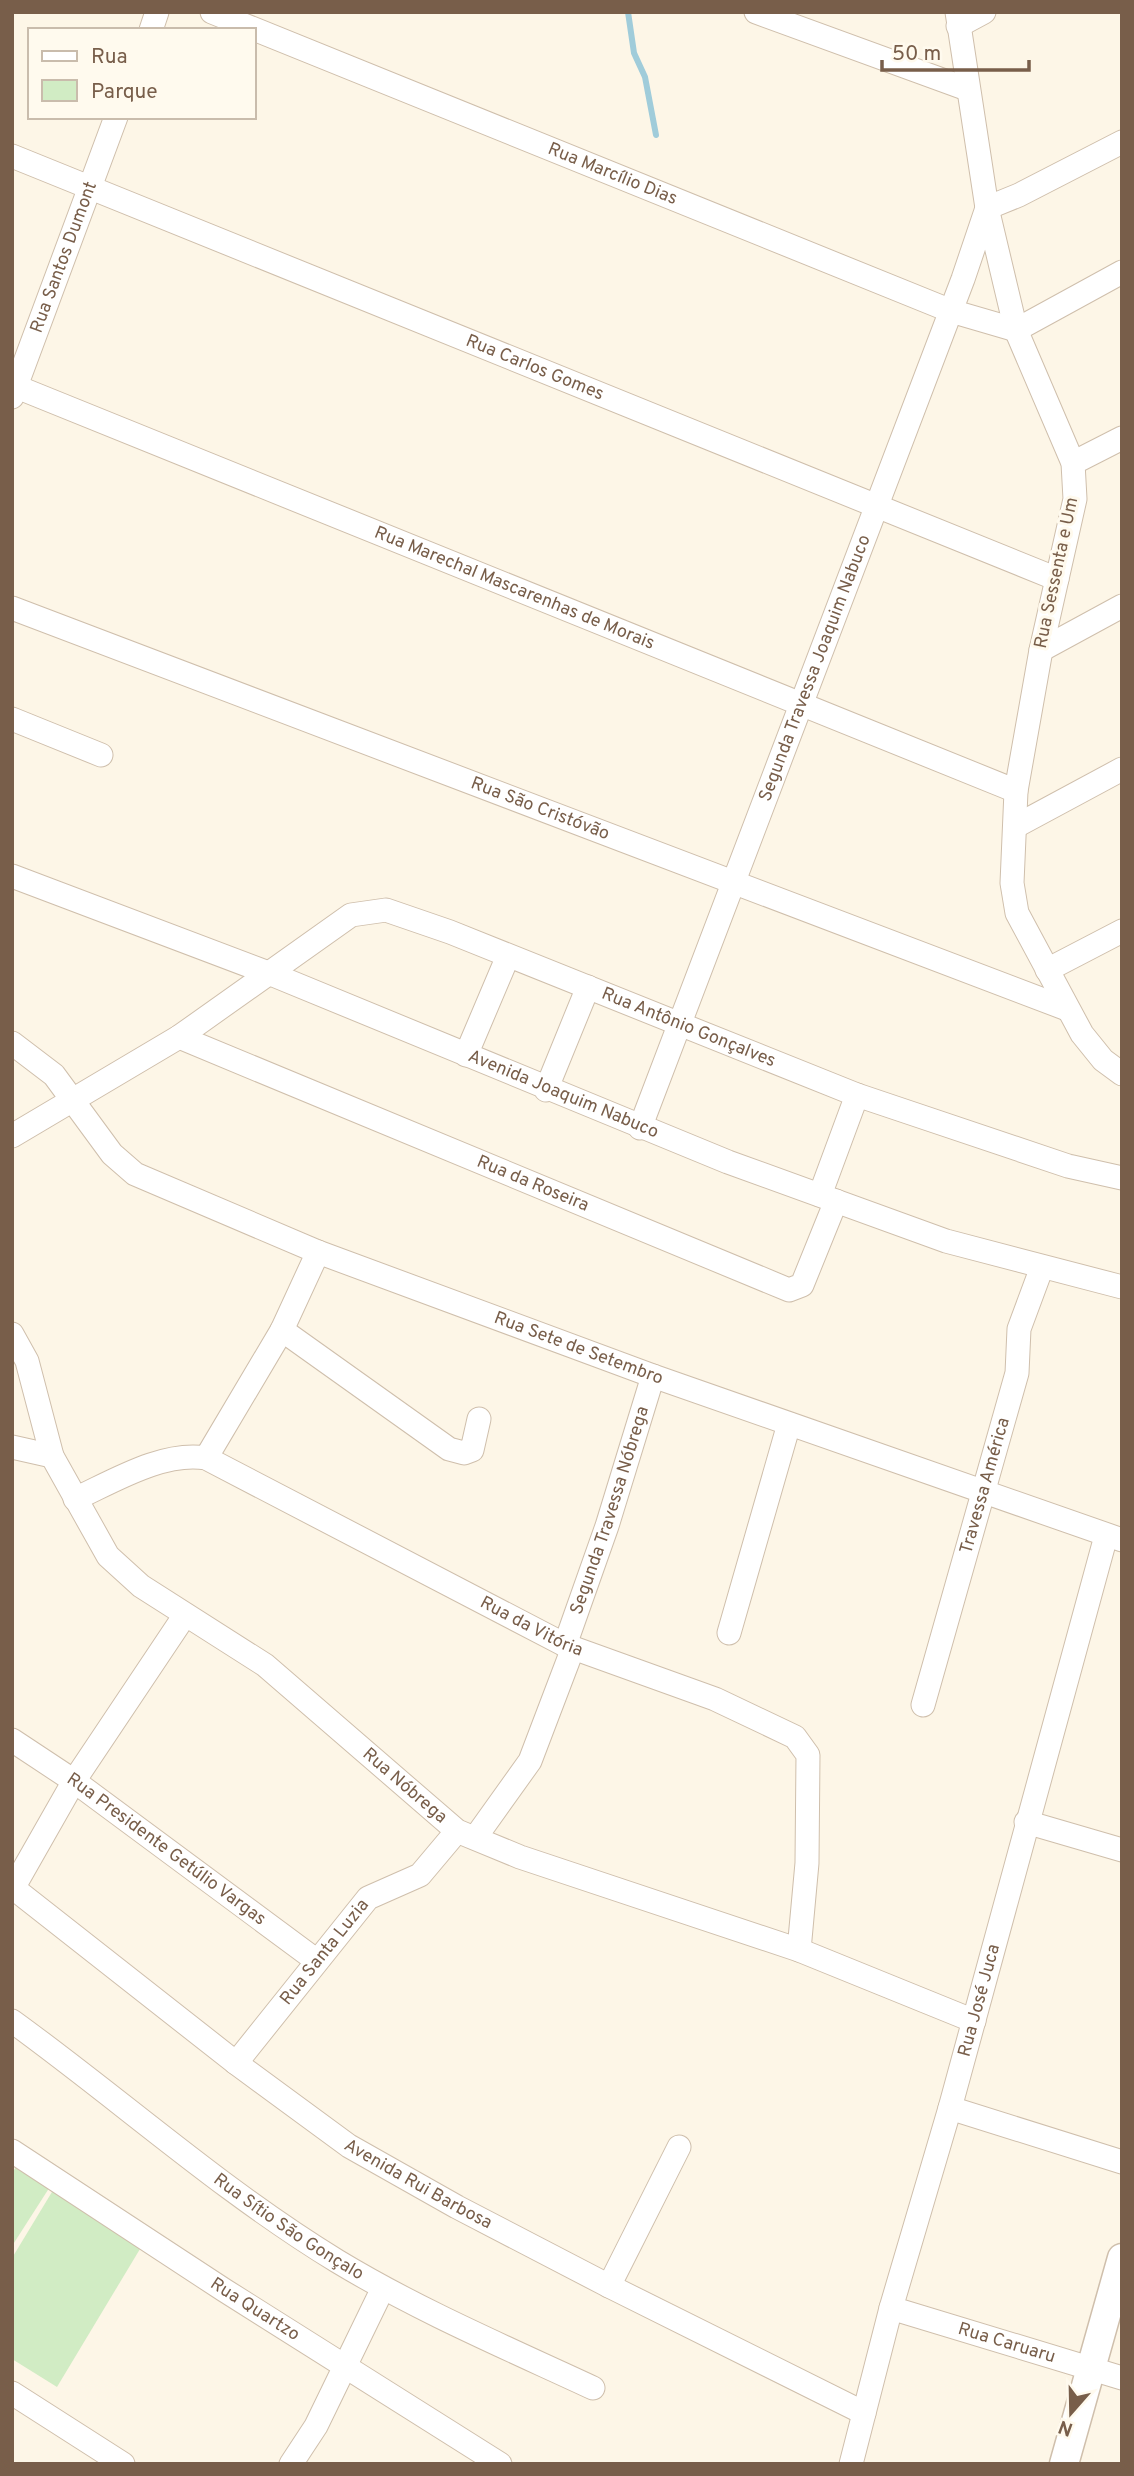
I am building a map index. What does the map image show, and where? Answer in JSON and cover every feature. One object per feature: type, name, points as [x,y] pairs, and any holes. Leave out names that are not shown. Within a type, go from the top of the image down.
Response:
[{"type":"street","name":"Rua Marcílio Dias","points":[[212,12],[252,28]]},
{"type":"street","points":[[756,12],[967,89]]},
{"type":"street","points":[[957,19],[984,12]]},
{"type":"street","name":"Rua Sessenta e Um","points":[[957,19],[987,208],[1017,330],[1073,463],[1074,499],[1041,650],[1016,791],[1016,827],[1011,852],[1017,913],[1082,1034],[1103,1060],[1122,1074]]},
{"type":"street","name":"Rua Marcílio Dias","points":[[256,30],[951,311],[1017,330]]},
{"type":"street","name":"Rua Santos Dumont","points":[[14,389],[116,119]]},
{"type":"street","points":[[987,208],[1019,195],[1122,142]]},
{"type":"street","name":"Rua Carlos Gomes","points":[[12,156],[875,508],[1057,579]]},
{"type":"street","name":"Segunda Travessa Joaquim Nabuco","points":[[640,1128],[951,311],[987,208]]},
{"type":"street","points":[[1017,330],[1122,271]]},
{"type":"street","name":"Rua Marechal Mascarenhas de Morais","points":[[14,389],[1016,791]]},
{"type":"street","points":[[1073,463],[1122,438]]},
{"type":"street","points":[[1041,650],[1122,606]]},
{"type":"street","name":"Rua São Cristóvão","points":[[12,608],[1068,1009]]},
{"type":"street","points":[[12,719],[101,755]]},
{"type":"street","points":[[1016,827],[1122,769]]},
{"type":"street","name":"Avenida Joaquim Nabuco","points":[[12,876],[271,974],[640,1128],[828,1198],[946,1241],[1122,1287]]},
{"type":"street","name":"Rua Antônio Gonçalves","points":[[12,1136],[179,1037],[351,915],[386,910],[450,932],[680,1022],[857,1095],[1068,1166],[1122,1178]]},
{"type":"street","points":[[1047,970],[1122,931]]},
{"type":"street","points":[[466,1055],[508,956]]},
{"type":"street","points":[[546,1090],[588,987]]},
{"type":"street","name":"Rua da Roseira","points":[[179,1037],[789,1290],[802,1284],[857,1095]]},
{"type":"street","name":"Rua Sete de Setembro","points":[[12,1043],[54,1075],[112,1154],[135,1174],[317,1252],[653,1376],[1114,1538]]},
{"type":"street","points":[[75,1499],[130,1474],[178,1458],[206,1458],[282,1330],[317,1252]]},
{"type":"street","name":"Travessa América","points":[[923,1705],[1017,1373],[1019,1329],[1042,1267]]},
{"type":"street","points":[[282,1330],[449,1449],[464,1453],[472,1450],[479,1419]]},
{"type":"street","name":"Rua Nóbrega","points":[[12,1334],[27,1362],[52,1456],[108,1556],[124,1574],[265,1665],[466,1835],[520,1857],[799,1950],[974,2021]]},
{"type":"street","name":"Segunda Travessa Nóbrega","points":[[466,1835],[530,1761],[569,1647],[653,1376]]},
{"type":"street","points":[[729,1633],[789,1424]]},
{"type":"street","points":[[12,1447],[52,1456]]},
{"type":"street","name":"Rua da Vitória","points":[[206,1458],[569,1647],[715,1699],[778,1728],[803,1744],[808,1755],[809,1811],[799,1950]]},
{"type":"street","name":"Rua José Juca","points":[[851,2464],[891,2308],[950,2108],[1027,1822],[1114,1538]]},
{"type":"street","name":"Avenida Rui Barbosa","points":[[185,1615],[74,1781],[13,1888],[236,2063],[349,2146],[609,2286],[864,2413]]},
{"type":"street","name":"Rua Presidente Getúlio Vargas","points":[[12,1740],[74,1781],[317,1961]]},
{"type":"street","points":[[1027,1822],[1122,1850]]},
{"type":"street","name":"Rua Santa Luzia","points":[[236,2063],[368,1898],[420,1875],[466,1835]]},
{"type":"street","name":"Rua Sítio São Gonçalo","points":[[12,2021],[246,2200],[335,2260],[383,2288],[593,2388]]},
{"type":"street","points":[[950,2108],[1122,2162]]},
{"type":"street","points":[[609,2286],[679,2147]]},
{"type":"street","name":"Rua Quartzo","points":[[12,2151],[500,2464]]},
{"type":"street","points":[[1064,2464],[1122,2258]]},
{"type":"street","points":[[291,2464],[316,2426],[383,2288]]},
{"type":"street","name":"Rua Caruaru","points":[[891,2308],[1122,2378]]},
{"type":"street","points":[[12,2393],[123,2464]]},
{"type":"green space","points":[[20,2161],[53,2182],[12,2246],[12,2173]]},
{"type":"green space","points":[[55,2187],[143,2244],[57,2387],[12,2359],[12,2258]]},
{"type":"waterway","points":[[628,12],[634,53],[645,77],[656,135]]}]
